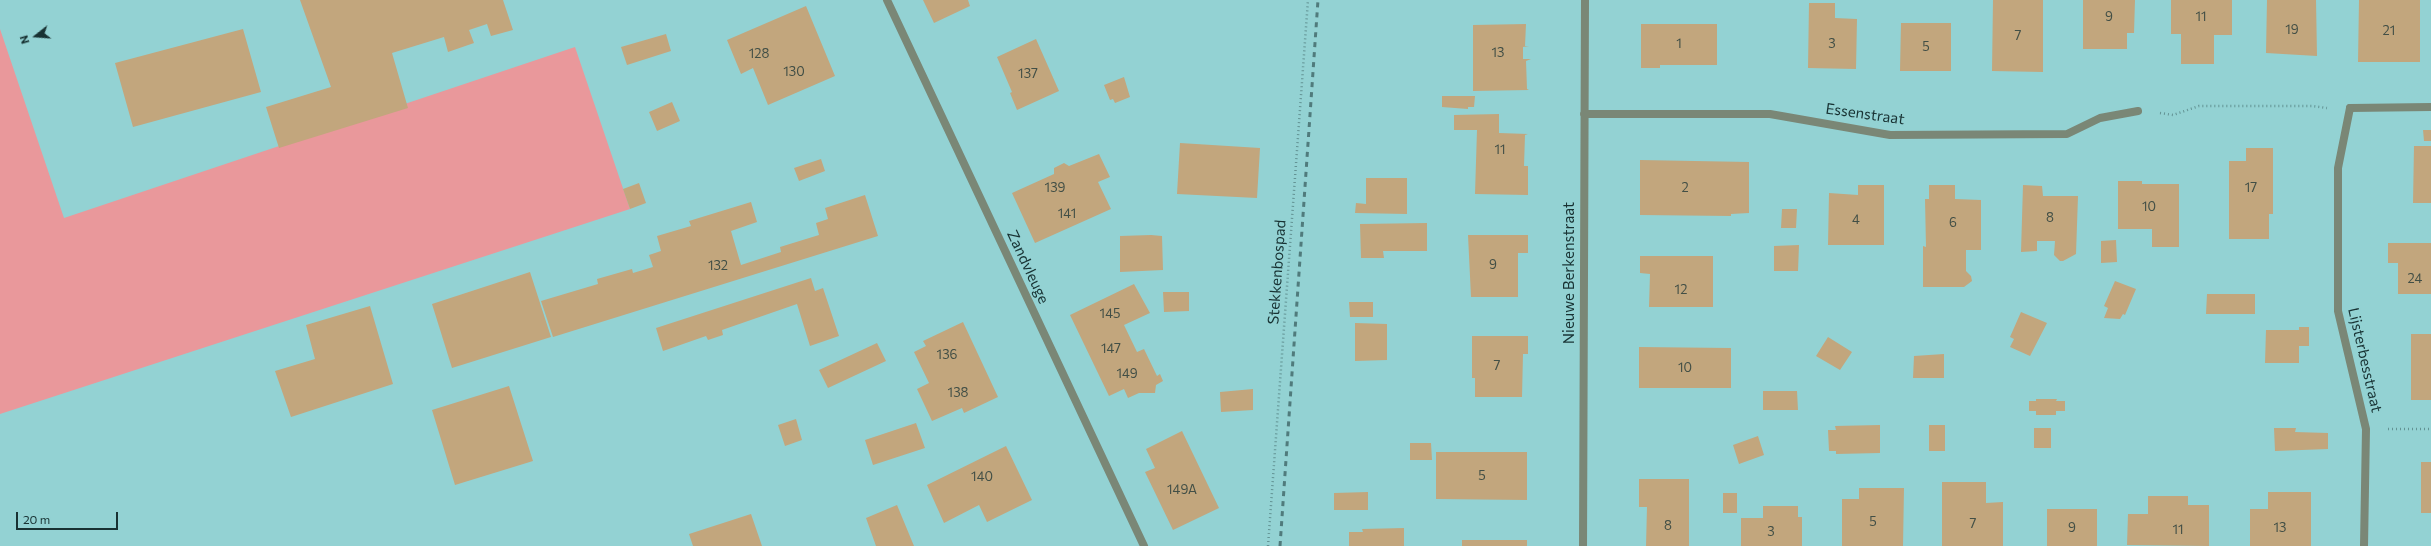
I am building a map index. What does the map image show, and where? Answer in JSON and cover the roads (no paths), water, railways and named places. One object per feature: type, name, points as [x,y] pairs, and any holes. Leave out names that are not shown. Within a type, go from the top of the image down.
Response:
[{"type":"street","name":"Zandvleuge","points":[[887,0],[1144,546]]},
{"type":"street","name":"Nieuwe Berkenstraat","points":[[1583,546],[1585,0]]},
{"type":"street","name":"Lijsterbesstraat","points":[[2364,546],[2366,429],[2338,311],[2338,168],[2350,108],[2431,107]]},
{"type":"street","name":"Essenstraat","points":[[1584,114],[1770,114],[1890,135],[2067,134],[2100,118],[2138,111]]},
{"type":"railway","points":[[1280,546],[1318,0]]}]
